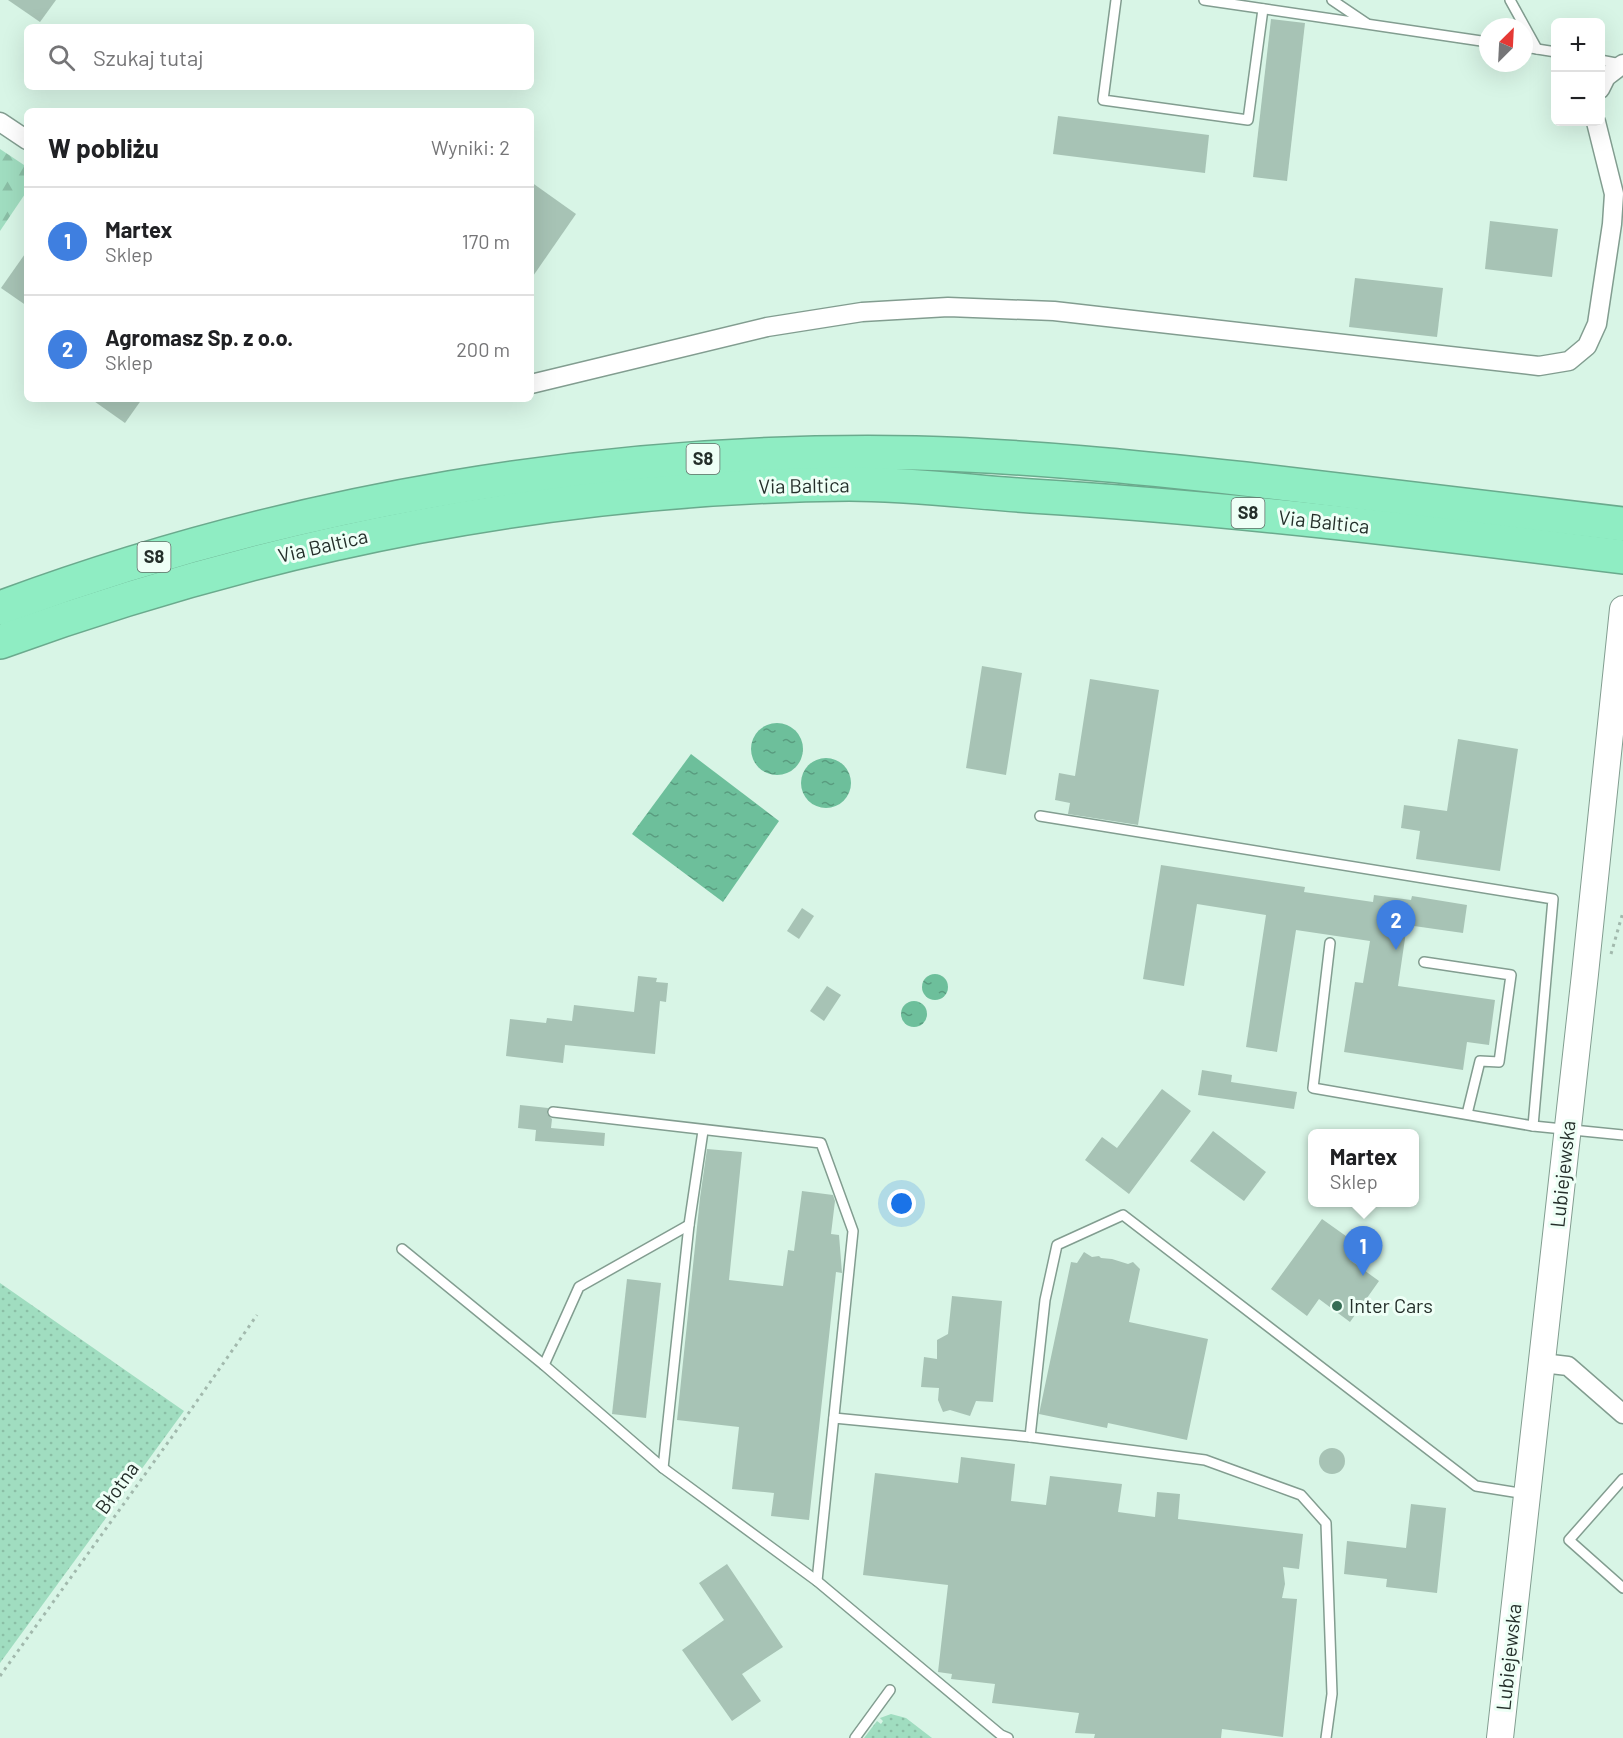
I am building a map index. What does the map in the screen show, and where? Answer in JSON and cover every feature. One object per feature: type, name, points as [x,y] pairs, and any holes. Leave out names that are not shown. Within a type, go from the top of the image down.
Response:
[{"type":"highway","name":"Via Baltica","points":[[0,608],[159,555],[310,516],[387,500],[444,489],[632,464],[745,456],[918,453],[1100,463],[1623,524]]},
{"type":"highway","name":"Via Baltica","points":[[0,642],[151,591],[333,543],[541,506],[651,494],[741,488],[855,484],[1111,500],[1623,556]]},
{"type":"main road","name":"Lubiejewska","points":[[1500,1738],[1623,609]]},
{"type":"street","points":[[1605,79],[1622,64]]},
{"type":"street","points":[[0,122],[24,138]]},
{"type":"street","points":[[534,383],[767,327],[862,312],[948,307],[1054,311],[1539,366],[1569,361],[1587,346],[1597,324],[1612,224],[1614,194],[1597,126]]},
{"type":"street","points":[[1542,1363],[1568,1366],[1623,1414]]},
{"type":"lane","points":[[1116,0],[1103,100],[1248,120],[1263,9]]},
{"type":"lane","points":[[1204,0],[1479,41]]},
{"type":"lane","points":[[1332,0],[1368,24]]},
{"type":"lane","points":[[1510,0],[1537,49]]},
{"type":"lane","points":[[1533,48],[1551,51]]},
{"type":"lane","points":[[1605,61],[1622,64]]},
{"type":"lane","points":[[1040,816],[1553,898],[1533,1126]]},
{"type":"lane","points":[[1330,943],[1313,1088],[1533,1126],[1623,1135]]},
{"type":"lane","points":[[1424,962],[1511,975],[1499,1062],[1480,1061],[1467,1114]]},
{"type":"lane","points":[[553,1112],[821,1143],[853,1231],[817,1581]]},
{"type":"lane","points":[[663,1468],[689,1225],[704,1131]]},
{"type":"lane","points":[[1030,1437],[1045,1300],[1057,1245],[1123,1215],[1476,1486],[1526,1494]]},
{"type":"lane","points":[[544,1365],[579,1287],[689,1225]]},
{"type":"lane","points":[[402,1249],[544,1365],[663,1468],[817,1581],[1001,1735],[1008,1738]]},
{"type":"lane","points":[[834,1418],[1030,1437],[1205,1460],[1301,1495],[1326,1523],[1332,1694],[1326,1738]]},
{"type":"lane","points":[[1623,1479],[1569,1540],[1623,1588]]},
{"type":"lane","points":[[855,1738],[890,1690]]},
{"type":"path","name":"Błotna","points":[[0,1676],[174,1434],[256,1315]]},
{"type":"green space","points":[[0,149],[24,165],[24,195],[0,231]]},
{"type":"green space","points":[[0,1283],[184,1411],[0,1663]]},
{"type":"green space","points":[[891,1714],[906,1718],[932,1738],[864,1738],[877,1721],[881,1724],[883,1721],[880,1718]]},
{"type":"water","points":[[777,723],[787,725],[795,731],[801,739],[803,749],[801,759],[795,767],[787,773],[777,775],[767,773],[759,767],[753,759],[751,749],[753,739],[759,731],[767,725]]},
{"type":"water","points":[[691,754],[779,821],[723,902],[632,834]]},
{"type":"water","points":[[821,758],[831,758],[844,765],[851,778],[851,788],[844,801],[831,808],[821,808],[812,804],[805,797],[801,788],[801,778],[805,769],[812,762]]},
{"type":"water","points":[[935,974],[944,978],[948,987],[944,996],[935,1000],[926,996],[922,987],[926,978]]},
{"type":"water","points":[[914,1001],[923,1005],[927,1014],[923,1023],[914,1027],[905,1023],[901,1014],[905,1005]]},
{"type":"building","points":[[8,0],[56,0],[40,22]]},
{"type":"building","points":[[1271,19],[1305,23],[1287,181],[1253,177]]},
{"type":"building","points":[[1058,116],[1209,135],[1205,173],[1053,154]]},
{"type":"building","points":[[534,184],[576,214],[534,275]]},
{"type":"building","points":[[1490,221],[1558,229],[1552,277],[1485,269]]},
{"type":"building","points":[[24,255],[24,304],[1,288]]},
{"type":"building","points":[[1355,278],[1443,288],[1437,337],[1349,327]]},
{"type":"building","points":[[95,402],[140,402],[125,423]]},
{"type":"building","points":[[982,666],[1022,673],[1006,775],[966,768]]},
{"type":"building","points":[[1090,679],[1159,690],[1138,825],[1068,814],[1070,803],[1055,800],[1059,773],[1075,776]]},
{"type":"building","points":[[1458,739],[1518,749],[1500,871],[1416,859],[1420,831],[1401,828],[1404,805],[1447,811]]},
{"type":"building","points":[[1161,865],[1305,887],[1304,892],[1373,902],[1374,895],[1411,900],[1412,896],[1467,905],[1463,933],[1407,925],[1398,986],[1495,1000],[1489,1045],[1467,1042],[1463,1070],[1344,1052],[1355,982],[1363,983],[1370,941],[1296,930],[1277,1052],[1246,1047],[1266,915],[1197,904],[1184,986],[1143,979]]},
{"type":"building","points":[[802,908],[814,916],[799,939],[787,931]]},
{"type":"building","points":[[638,976],[657,978],[656,982],[668,983],[666,1002],[660,1001],[655,1054],[565,1045],[563,1063],[506,1056],[510,1019],[546,1023],[547,1018],[572,1021],[574,1005],[634,1012]]},
{"type":"building","points":[[827,986],[841,995],[824,1021],[810,1011]]},
{"type":"building","points":[[1202,1070],[1232,1075],[1231,1082],[1297,1092],[1294,1109],[1198,1095]]},
{"type":"building","points":[[1162,1089],[1191,1111],[1129,1194],[1085,1160],[1102,1137],[1117,1148]]},
{"type":"building","points":[[520,1105],[548,1108],[547,1114],[552,1119],[551,1128],[605,1133],[604,1146],[535,1141],[536,1130],[518,1128]]},
{"type":"building","points":[[1213,1131],[1266,1172],[1244,1201],[1190,1161]]},
{"type":"building","points":[[707,1149],[742,1152],[729,1280],[783,1286],[788,1250],[794,1251],[802,1191],[833,1195],[835,1201],[831,1234],[839,1235],[842,1273],[836,1272],[809,1520],[771,1516],[774,1493],[732,1489],[739,1427],[677,1420]]},
{"type":"building","points":[[1322,1219],[1360,1246],[1350,1260],[1379,1281],[1350,1322],[1319,1299],[1307,1316],[1271,1289]]},
{"type":"building","points":[[1084,1252],[1092,1257],[1099,1256],[1128,1264],[1133,1262],[1140,1269],[1129,1322],[1208,1339],[1187,1440],[1108,1423],[1107,1428],[1039,1414],[1071,1262],[1077,1263]]},
{"type":"building","points":[[627,1279],[661,1283],[646,1418],[612,1414]]},
{"type":"building","points":[[952,1296],[1002,1301],[993,1402],[976,1401],[970,1416],[950,1410],[943,1412],[938,1400],[939,1388],[921,1387],[924,1357],[937,1359],[937,1340],[948,1334]]},
{"type":"building","points":[[1332,1448],[1341,1452],[1345,1461],[1341,1470],[1332,1474],[1323,1470],[1319,1461],[1323,1452]]},
{"type":"building","points":[[961,1457],[1015,1464],[1011,1501],[1046,1505],[1050,1476],[1122,1484],[1118,1512],[1155,1517],[1157,1492],[1180,1494],[1178,1519],[1303,1534],[1299,1569],[1283,1567],[1285,1584],[1282,1598],[1297,1599],[1283,1737],[1222,1729],[1221,1738],[1094,1738],[1095,1734],[1075,1733],[1079,1713],[992,1703],[995,1684],[951,1679],[952,1674],[938,1672],[948,1585],[863,1575],[875,1473],[958,1483]]},
{"type":"building","points":[[1411,1504],[1446,1508],[1437,1593],[1386,1587],[1387,1579],[1344,1574],[1347,1541],[1406,1548]]},
{"type":"building","points":[[727,1564],[783,1647],[742,1674],[761,1701],[732,1721],[682,1650],[724,1620],[699,1583]]},
{"type":"place","name":"Agromasz Sp. z o.o.","points":[[1396,950]]},
{"type":"place","name":"Martex","points":[[1363,1276]]},
{"type":"place","name":"Inter Cars","points":[[1337,1306]]}]
